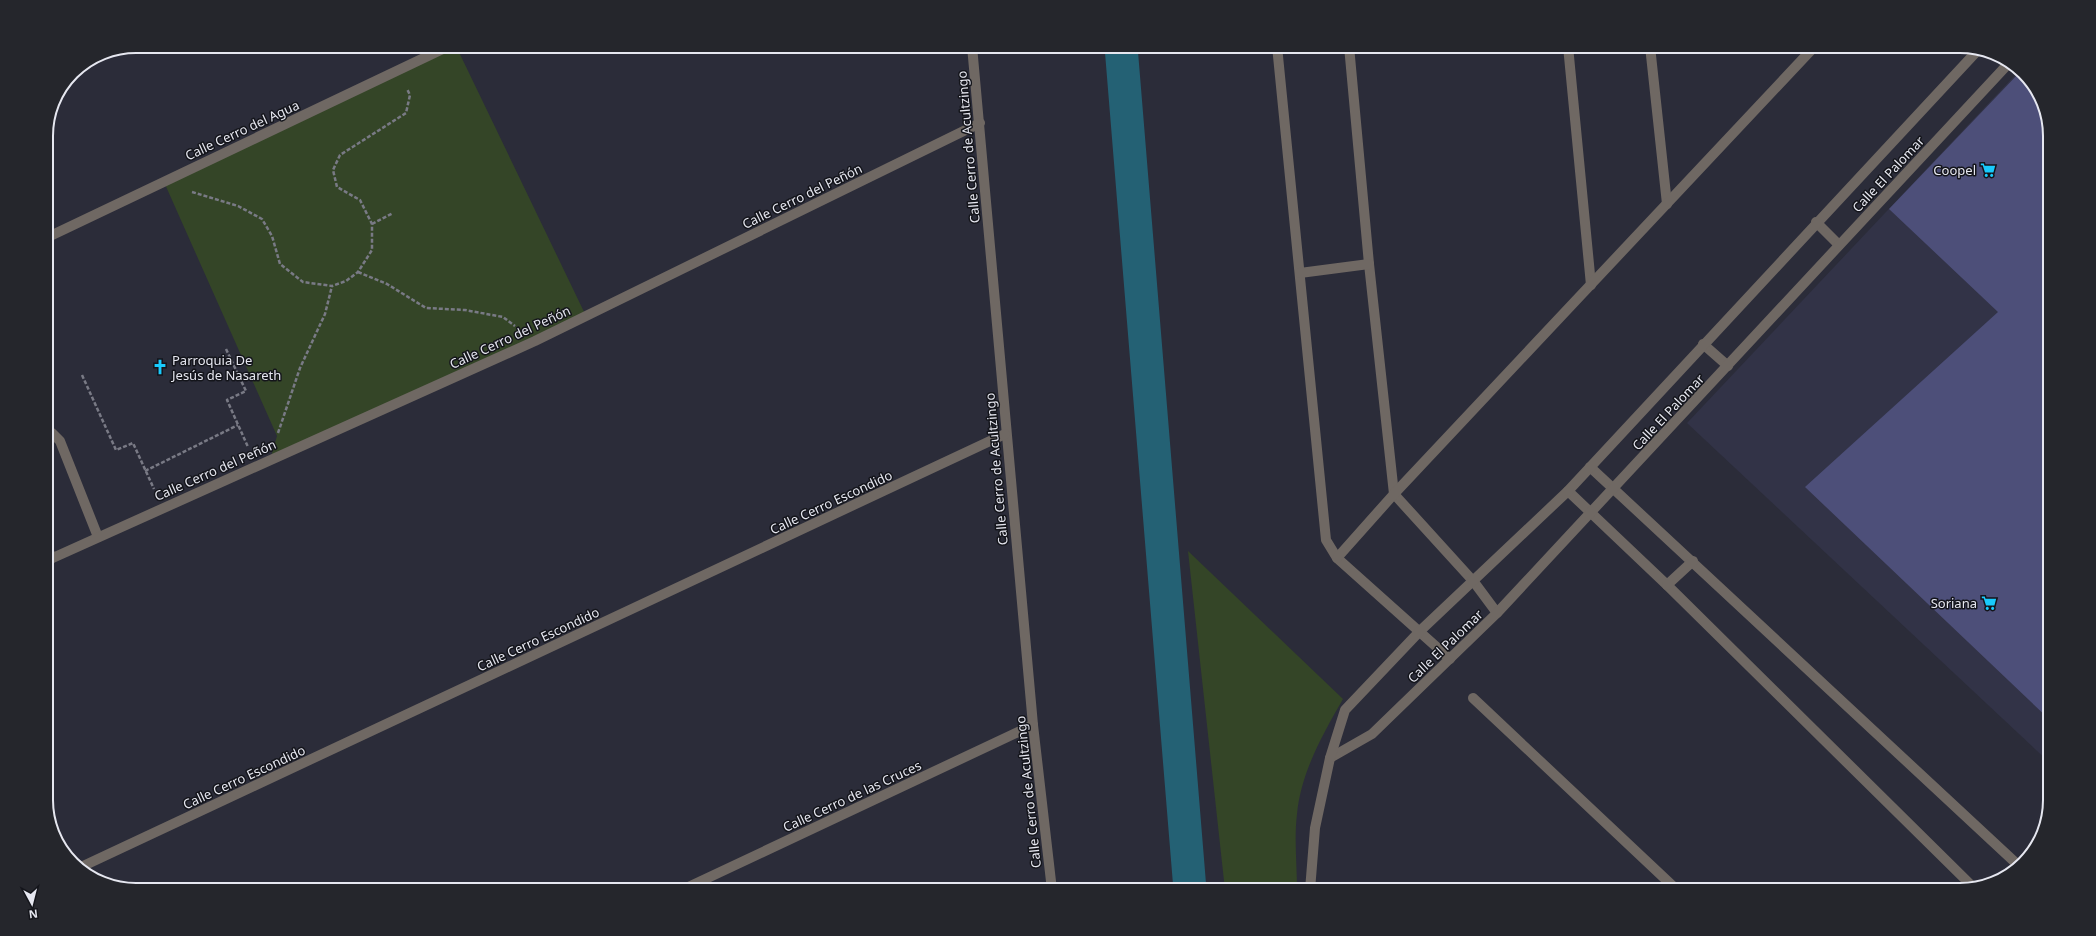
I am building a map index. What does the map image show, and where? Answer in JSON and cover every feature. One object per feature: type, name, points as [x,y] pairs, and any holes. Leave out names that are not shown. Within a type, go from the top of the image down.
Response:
[{"type":"street","name":"Calle Cerro del Agua","points":[[53,235],[434,53]]},
{"type":"street","name":"Calle Cerro de Acultzingo","points":[[973,53],[980,123],[1005,434],[1033,725],[1051,883]]},
{"type":"street","points":[[1278,53],[1326,540],[1337,558],[1420,630],[1450,659]]},
{"type":"street","points":[[1350,53],[1369,264],[1394,494],[1474,582],[1497,613]]},
{"type":"street","points":[[1569,53],[1591,285]]},
{"type":"street","points":[[1651,53],[1667,204]]},
{"type":"street","points":[[1337,558],[1394,494],[1808,53]]},
{"type":"street","name":"Calle El Palomar","points":[[1311,883],[1315,828],[1330,758],[1345,710],[1420,630],[1474,582],[1568,490],[1816,222],[1974,55]]},
{"type":"street","name":"Calle El Palomar","points":[[1330,758],[1372,734],[1497,613],[2006,66]]},
{"type":"street","name":"Calle Cerro del Peñón","points":[[53,557],[535,341],[980,123]]},
{"type":"street","points":[[1816,222],[1839,245]]},
{"type":"street","points":[[1300,273],[1369,264]]},
{"type":"street","points":[[1703,344],[1728,366]]},
{"type":"street","points":[[53,434],[60,441],[98,537]]},
{"type":"street","name":"Calle Cerro Escondido","points":[[84,865],[1005,434]]},
{"type":"street","points":[[1590,467],[2015,862]]},
{"type":"street","points":[[1568,490],[1667,585],[1968,882]]},
{"type":"street","points":[[1667,585],[1693,562]]},
{"type":"street","points":[[1473,698],[1670,883]]},
{"type":"street","name":"Calle Cerro de las Cruces","points":[[697,883],[1033,725]]},
{"type":"path","points":[[164,182],[200,196],[238,206],[262,219],[272,236],[280,264],[303,282],[332,286],[346,281],[358,272],[372,250],[372,224],[360,200],[337,187],[333,170],[340,155],[406,113],[410,95],[399,70]]},
{"type":"path","points":[[372,224],[393,213]]},
{"type":"path","points":[[358,272],[387,284],[426,308],[465,310],[503,317],[535,341]]},
{"type":"path","points":[[270,460],[300,368],[325,314],[332,286]]},
{"type":"path","points":[[82,375],[116,450],[134,443],[145,471],[238,424],[227,400],[246,391],[226,349]]},
{"type":"shaded area","points":[[2016,75],[2029,90],[2039,109],[2043,131],[2043,756],[1687,423]]},
{"type":"green space","points":[[434,53],[459,53],[587,318],[270,460],[277,436],[164,182]]},
{"type":"green space","points":[[1188,551],[1343,699],[1314,754],[1299,798],[1296,833],[1297,883],[1224,883]]},
{"type":"building","name":"Soriana","points":[[2017,76],[2029,90],[2039,109],[2043,131],[2043,713],[1805,487],[1998,312],[1889,209]]},
{"type":"waterway","points":[[1122,53],[1189,883]]},
{"type":"place","name":"Coopel","points":[[1988,170]]},
{"type":"place","name":"Parroquia De Jesús de Nasareth","points":[[160,367]]},
{"type":"place","name":"Soriana","points":[[1989,603]]}]
